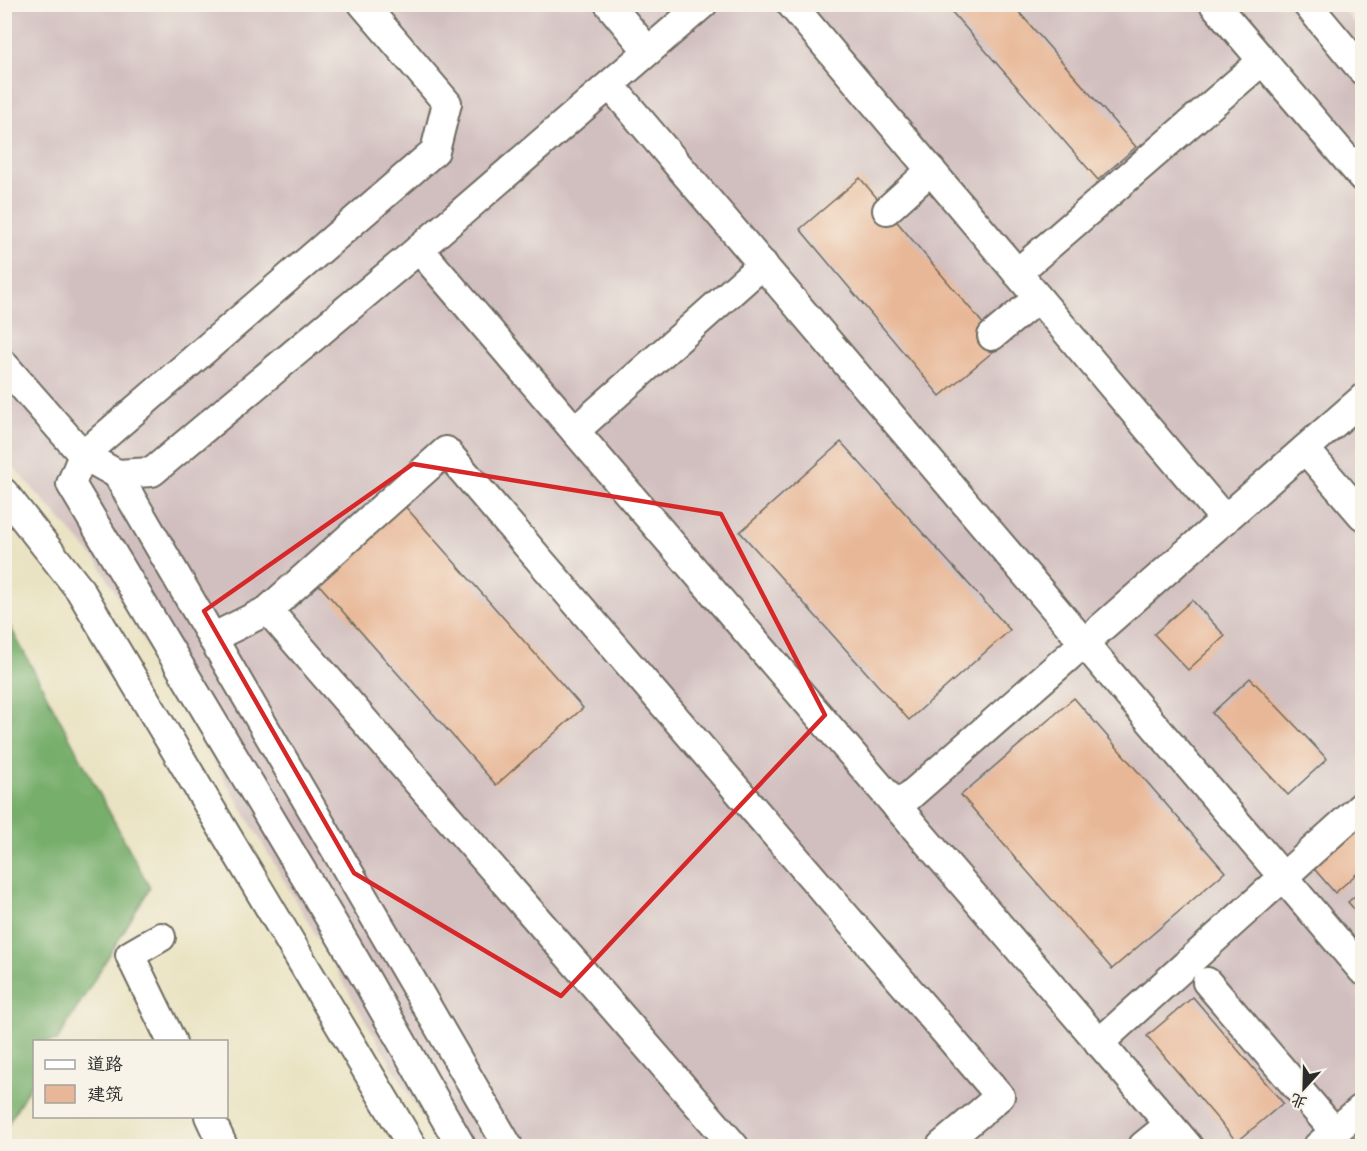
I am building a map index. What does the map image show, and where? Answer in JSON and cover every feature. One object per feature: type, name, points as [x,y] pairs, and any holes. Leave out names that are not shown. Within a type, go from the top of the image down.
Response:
[{"type":"street","points":[[363,4],[447,103],[435,152],[83,455],[71,484],[356,962],[460,1146]]},
{"type":"street","points":[[609,4],[648,51]]},
{"type":"street","points":[[117,474],[152,472],[419,249],[703,4]]},
{"type":"street","points":[[791,4],[1225,520]]},
{"type":"street","points":[[1214,4],[1362,177]]},
{"type":"street","points":[[1306,4],[1362,70]]},
{"type":"street","points":[[1017,273],[1262,61]]},
{"type":"street","points":[[610,85],[1362,970]]},
{"type":"street","points":[[887,210],[931,170]]},
{"type":"street","points":[[419,249],[1188,1146]]},
{"type":"street","points":[[575,431],[763,264]]},
{"type":"street","points":[[992,336],[1038,298]]},
{"type":"street","points":[[4,365],[83,455],[117,474],[508,1146]]},
{"type":"street","points":[[897,807],[1362,399]]},
{"type":"street","points":[[1305,449],[1362,515]]},
{"type":"street","points":[[212,638],[268,610],[446,452],[1000,1096],[941,1146]]},
{"type":"street","points":[[4,494],[80,590],[412,1146]]},
{"type":"street","points":[[268,610],[734,1146]]},
{"type":"street","points":[[1099,1043],[1362,806]]},
{"type":"street","points":[[161,937],[130,955],[172,1040]]},
{"type":"street","points":[[1207,982],[1326,1139],[1362,1108]]},
{"type":"street","points":[[210,1118],[223,1146]]},
{"type":"street","points":[[1143,1146],[1169,1125]]},
{"type":"highlighted area","points":[[413,464],[721,514],[825,715],[561,996],[354,873],[204,611]]},
{"type":"shaded area","points":[[4,5],[1339,5],[1362,31],[1362,1146],[439,1146],[98,562],[5,457]]},
{"type":"green space","points":[[4,615],[150,888],[58,1040],[33,1040],[33,1081],[5,1129]]},
{"type":"building","points":[[945,4],[1012,4],[1136,147],[1098,180]]},
{"type":"building","points":[[860,178],[1001,345],[940,396],[800,229]]},
{"type":"building","points":[[841,442],[1010,630],[909,720],[740,532]]},
{"type":"building","points":[[403,504],[583,708],[496,785],[315,580]]},
{"type":"building","points":[[1192,600],[1225,636],[1188,670],[1154,634]]},
{"type":"building","points":[[1250,678],[1327,759],[1288,795],[1212,713]]},
{"type":"building","points":[[1074,698],[1225,872],[1112,969],[961,795]]},
{"type":"building","points":[[1362,820],[1362,869],[1335,893],[1310,864]]},
{"type":"building","points":[[1362,890],[1362,918],[1348,902]]},
{"type":"building","points":[[1193,997],[1283,1103],[1237,1142],[1147,1036]]},
{"type":"building","points":[[1362,1131],[1362,1146],[1345,1146]]}]
